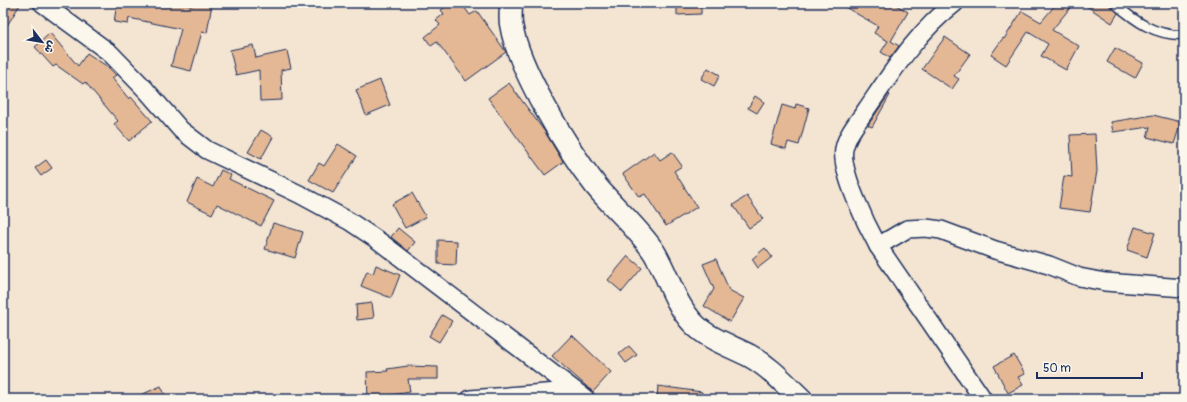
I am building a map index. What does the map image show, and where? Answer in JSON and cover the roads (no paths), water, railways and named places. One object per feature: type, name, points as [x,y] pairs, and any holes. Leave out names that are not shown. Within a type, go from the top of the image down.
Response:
[{"type":"main road","points":[[511,3],[511,24],[517,47],[529,77],[583,169],[607,199],[638,231],[654,252],[683,310],[694,324],[710,336],[751,356],[769,369],[801,399]]},
{"type":"street","points":[[42,3],[110,53],[146,90],[164,113],[181,130],[206,150],[299,194],[349,221],[378,241],[583,398]]},
{"type":"street","points":[[955,3],[925,31],[879,89],[854,126],[844,149],[844,166],[864,220],[878,246],[983,399]]},
{"type":"street","points":[[878,246],[907,229],[926,228],[940,230],[995,250],[1049,265],[1079,277],[1105,282],[1184,288]]},
{"type":"street","points":[[470,399],[558,392],[583,398]]},
{"type":"lane","points":[[1114,3],[1151,30],[1172,35],[1184,35]]}]
